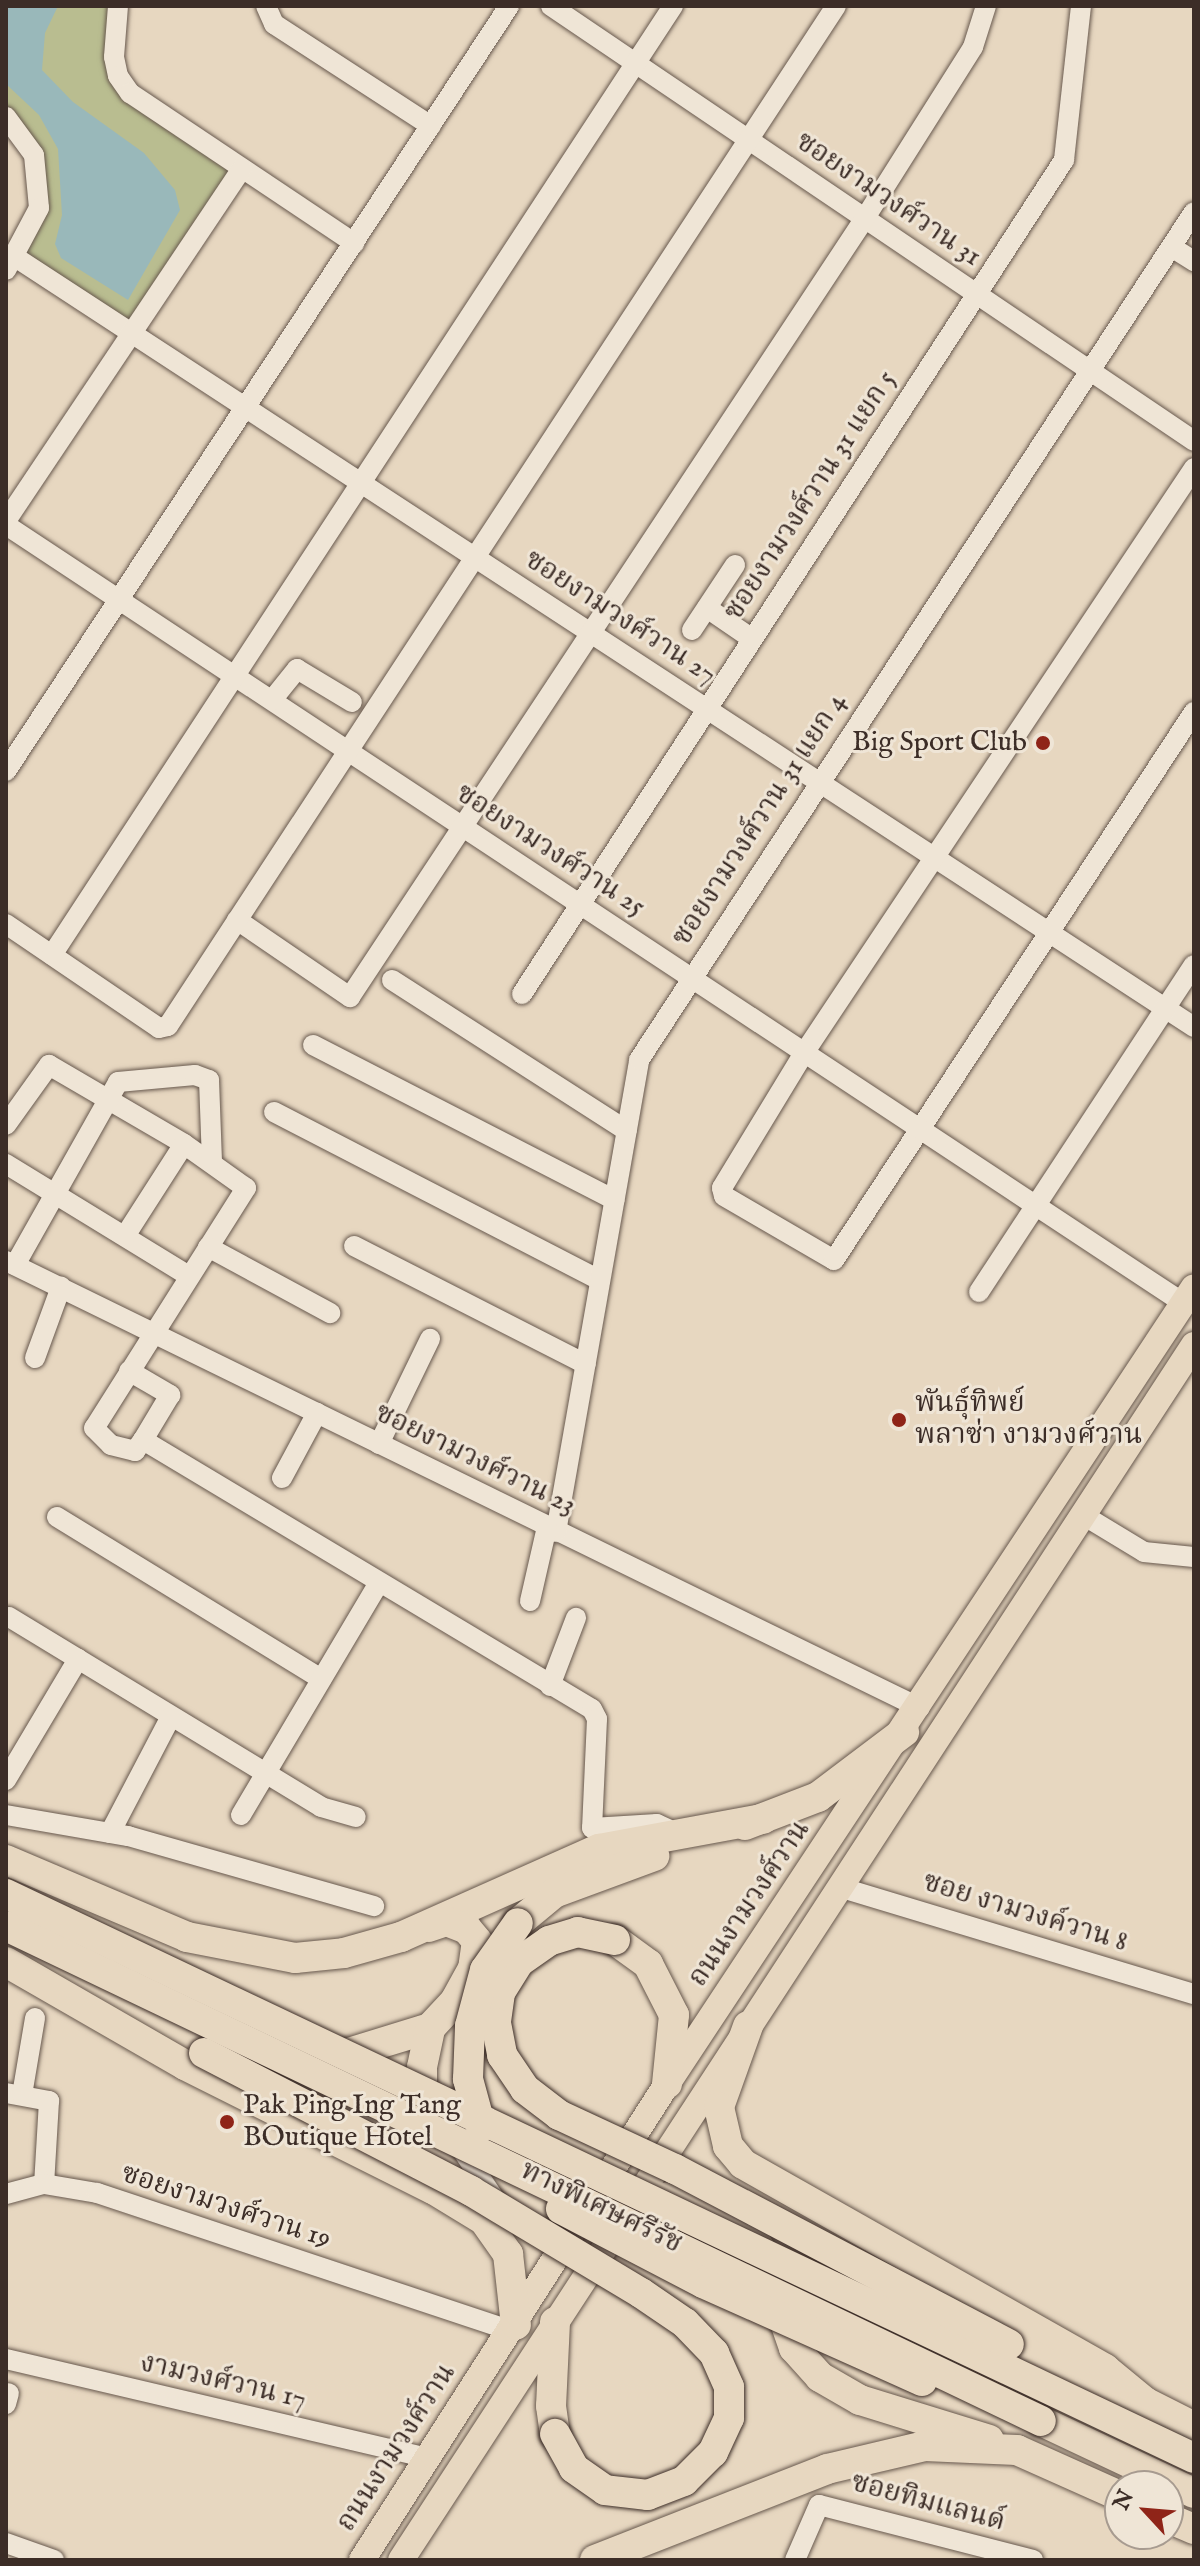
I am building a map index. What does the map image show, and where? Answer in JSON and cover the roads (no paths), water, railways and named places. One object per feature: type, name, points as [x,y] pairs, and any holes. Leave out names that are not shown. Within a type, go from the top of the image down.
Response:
[{"type":"highway","points":[[912,1720],[839,1784],[763,1819],[566,1887],[518,1923],[485,1970],[470,2026],[468,2079],[487,2140],[529,2186],[629,2247],[830,2343],[1041,2421]]},
{"type":"highway","points":[[401,1937],[599,1849],[683,1837],[763,1819]]},
{"type":"highway","points":[[6,1860],[187,1937],[295,1958],[344,1953],[446,1921],[467,1929],[477,1941],[473,1969],[430,2028],[422,2067],[422,2112]]},
{"type":"highway","name":"ทางพิเศษศรีรัช","points":[[6,1894],[1194,2458]]},
{"type":"highway","name":"ทางพิเศษศรีรัช","points":[[6,1926],[1194,2493]]},
{"type":"highway","points":[[667,2084],[674,2015],[648,1964],[615,1940],[578,1932],[549,1941],[519,1962],[507,1983],[496,2023],[502,2055],[525,2089],[559,2115],[675,2169],[1094,2387],[1145,2402],[1194,2427]]},
{"type":"highway","points":[[6,1962],[76,2001],[128,2025],[204,2053],[471,2191],[641,2293],[685,2323],[714,2353],[729,2387],[729,2418],[713,2452],[684,2481],[648,2495],[605,2490],[574,2468],[555,2434],[551,2406],[555,2322]]},
{"type":"highway","points":[[76,2001],[89,1997],[106,1962]]},
{"type":"highway","points":[[106,1962],[103,1998],[107,2009],[185,2065],[433,2189],[484,2220],[508,2254],[514,2328]]},
{"type":"highway","points":[[748,2026],[719,2107],[728,2146],[743,2164],[1105,2369],[1145,2402]]},
{"type":"highway","points":[[321,2062],[430,2028]]},
{"type":"highway","points":[[635,2199],[678,2197],[744,2227],[759,2247],[794,2348],[820,2377],[860,2400],[1017,2450],[1104,2489]]},
{"type":"highway","points":[[595,2560],[827,2469],[925,2446],[1017,2450]]},
{"type":"main road","name":"ถนนงามวงศ์วาน","points":[[362,2560],[514,2328],[667,2084],[912,1720],[1188,1295]]},
{"type":"main road","points":[[401,2560],[839,1887],[1192,1353]]},
{"type":"street","points":[[118,6],[114,57],[118,76],[130,93],[354,243]]},
{"type":"street","points":[[266,6],[274,24],[431,126]]},
{"type":"street","points":[[6,771],[509,6]]},
{"type":"street","name":"ซอยงามวงศ์วาน 31","points":[[551,6],[1194,441]]},
{"type":"street","points":[[52,955],[673,6]]},
{"type":"street","points":[[6,924],[163,1030],[751,141],[836,6]]},
{"type":"street","points":[[237,920],[350,997],[865,218],[973,47],[986,6]]},
{"type":"street","name":"ซอยงามวงศ์วาน 31 แยก 5","points":[[522,994],[1064,160],[1081,6]]},
{"type":"street","name":"ซอยงามวงศ์วาน 27","points":[[6,117],[34,155],[39,208],[10,263],[133,334],[1194,1027]]},
{"type":"street","points":[[6,523],[242,169]]},
{"type":"street","name":"ซอยงามวงศ์วาน 31 แยก 4","points":[[530,1601],[551,1530],[586,1364],[639,1060],[690,977],[1194,212]]},
{"type":"street","points":[[1173,248],[1194,261]]},
{"type":"street","points":[[1193,473],[804,1053],[722,1188],[724,1196],[834,1260],[1188,734],[1194,712]]},
{"type":"street","name":"ซอยงามวงศ์วาน 25","points":[[6,523],[1035,1206],[1188,1295]]},
{"type":"street","points":[[692,630],[735,565]]},
{"type":"street","points":[[707,608],[751,638]]},
{"type":"street","points":[[272,700],[297,669],[352,702]]},
{"type":"street","points":[[979,1292],[1194,965]]},
{"type":"street","points":[[392,980],[627,1131]]},
{"type":"street","points":[[313,1045],[614,1200]]},
{"type":"street","points":[[6,1125],[49,1065],[112,1099],[212,1161],[246,1188],[189,1276],[129,1371],[94,1428],[111,1445],[135,1451],[170,1395],[129,1371]]},
{"type":"street","points":[[10,1263],[112,1099],[118,1082],[195,1075],[209,1080],[212,1161]]},
{"type":"street","points":[[274,1112],[600,1280]]},
{"type":"street","points":[[125,1236],[184,1144]]},
{"type":"street","points":[[6,1164],[189,1276]]},
{"type":"street","points":[[354,1246],[586,1364]]},
{"type":"street","points":[[208,1247],[330,1313]]},
{"type":"street","name":"ซอยงามวงศ์วาน 23","points":[[10,1263],[551,1530],[912,1720]]},
{"type":"street","points":[[35,1358],[61,1287]]},
{"type":"street","points":[[379,1444],[430,1339]]},
{"type":"street","points":[[282,1478],[317,1413]]},
{"type":"street","points":[[143,1440],[596,1713],[592,1828],[657,1824],[683,1837]]},
{"type":"street","points":[[1083,1515],[1144,1552],[1194,1557]]},
{"type":"street","points":[[57,1517],[321,1679]]},
{"type":"street","points":[[241,1815],[379,1583]]},
{"type":"street","points":[[9,1617],[170,1718],[321,1807],[356,1817]]},
{"type":"street","points":[[550,1686],[576,1618]]},
{"type":"street","points":[[6,1780],[78,1659]]},
{"type":"street","points":[[110,1833],[170,1718]]},
{"type":"street","points":[[6,1815],[110,1833],[374,1906]]},
{"type":"street","name":"ซอย งามวงค์วาน 8","points":[[839,1887],[1194,1994]]},
{"type":"street","points":[[6,1910],[106,1962],[422,2112],[460,2146],[511,2226],[555,2264]]},
{"type":"street","points":[[6,2194],[44,2184],[49,2101],[14,2094],[35,2018]]},
{"type":"street","name":"ซอยงามวงศ์วาน 19","points":[[44,2184],[97,2193],[514,2328]]},
{"type":"street","name":"งามวงศ์วาน 17","points":[[6,2359],[428,2458]]},
{"type":"street","name":"ซอยทิมแลนด์","points":[[795,2560],[819,2505],[828,2505],[1033,2560]]},
{"type":"street","points":[[6,2543],[54,2560]]},
{"type":"water","points":[[6,6],[58,6],[45,33],[42,70],[73,102],[144,153],[175,190],[180,210],[128,300],[61,258],[55,244],[62,215],[58,149],[39,115],[6,84]]},
{"type":"place","name":"Big Sport Club","points":[[1043,743]]},
{"type":"place","name":"พันธุ์ทิพย์ พลาซ่า งามวงศ์วาน","points":[[899,1420]]},
{"type":"place","name":"Pak Ping Ing Tang BOutique Hotel","points":[[227,2122]]}]
